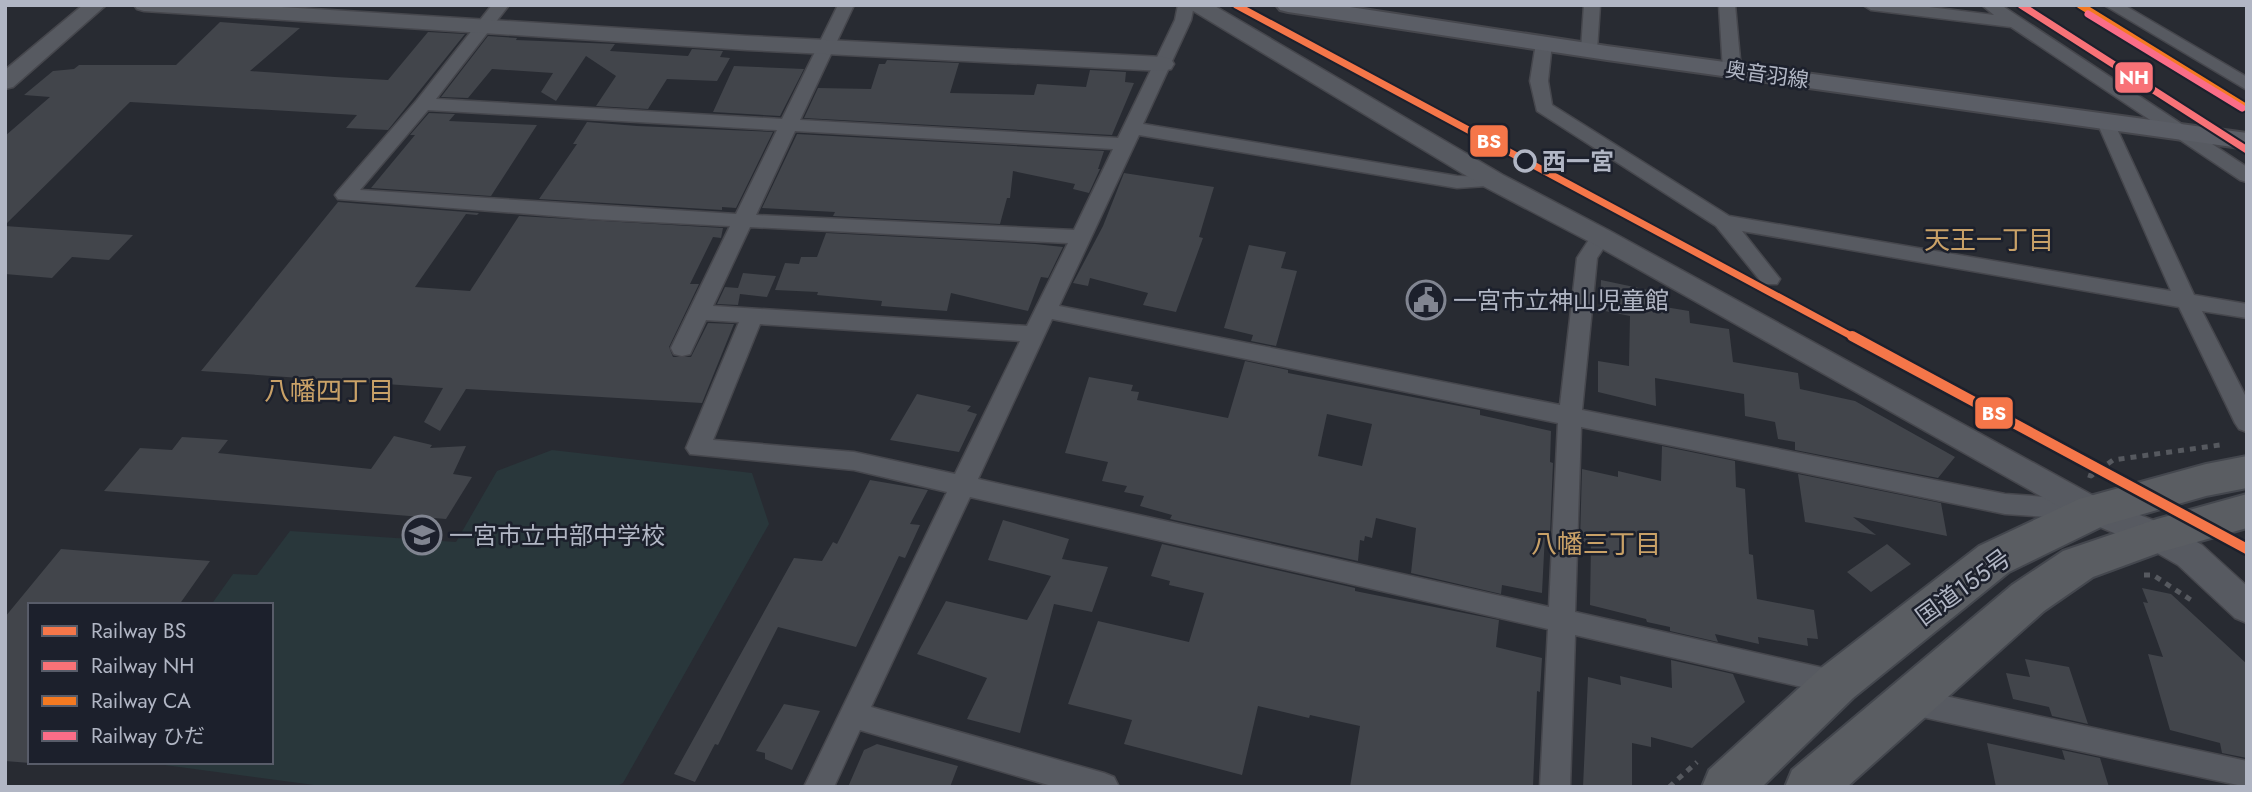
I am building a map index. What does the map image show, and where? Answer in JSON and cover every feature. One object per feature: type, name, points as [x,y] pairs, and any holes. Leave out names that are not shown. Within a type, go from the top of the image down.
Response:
[{"type":"highway","name":"国道155号","points":[[1727,787],[1837,683],[1994,559],[2095,511],[2206,480],[2247,472]]},
{"type":"highway","name":"国道155号","points":[[1810,787],[2028,598],[2078,564],[2157,536],[2247,511]]},
{"type":"main road","name":"奥音羽線","points":[[1288,5],[1589,50],[2176,129],[2247,141]]},
{"type":"street","points":[[5,82],[96,5]]},
{"type":"street","points":[[144,5],[251,9],[483,27],[825,47],[1163,64]]},
{"type":"street","points":[[501,5],[423,104],[345,195],[593,213],[1079,237]]},
{"type":"street","points":[[682,348],[846,5]]},
{"type":"street","points":[[819,787],[1163,64],[1183,20],[1186,5]]},
{"type":"street","points":[[1197,5],[1494,181],[1601,237],[2095,511],[2157,536],[2190,555],[2247,608]]},
{"type":"street","points":[[1589,50],[1592,5]]},
{"type":"street","points":[[1727,5],[1732,70]]},
{"type":"street","points":[[1871,5],[2017,23]]},
{"type":"street","points":[[1990,5],[2247,176]]},
{"type":"street","points":[[2112,5],[2247,85]]},
{"type":"street","points":[[1544,43],[1539,81],[1543,107],[1723,220],[1770,279]]},
{"type":"street","points":[[423,104],[789,124],[1128,136],[1457,182],[1494,181]]},
{"type":"street","points":[[2105,120],[2187,302],[2247,423]]},
{"type":"street","points":[[1723,220],[2247,311]]},
{"type":"street","points":[[1555,787],[1570,417],[1587,258],[1601,237]]},
{"type":"street","points":[[1044,310],[2005,504],[2095,511]]},
{"type":"street","points":[[698,313],[1033,334]]},
{"type":"street","points":[[752,316],[698,448],[854,461],[1837,683]]},
{"type":"street","points":[[1908,701],[2247,775]]},
{"type":"street","points":[[852,715],[1104,787]]},
{"type":"path","points":[[2132,574],[2153,575],[2204,608]]},
{"type":"shaded area","points":[[552,450],[752,473],[769,524],[623,783],[615,787],[329,787],[157,764],[273,764],[273,603],[212,603],[233,574],[257,575],[290,531],[456,542],[497,471]]},
{"type":"building","points":[[220,22],[300,28],[250,71],[388,80],[428,32],[465,34],[388,130],[346,128],[357,115],[130,102],[5,225],[5,136],[50,97],[24,95],[53,71],[74,69],[79,65],[176,65]]},
{"type":"building","points":[[488,36],[517,38],[516,40],[615,44],[610,51],[688,56],[692,49],[723,51],[720,57],[730,58],[717,81],[667,79],[648,109],[596,106],[616,76],[586,56],[556,101],[541,92],[553,73],[492,69],[468,98],[441,97]]},
{"type":"building","points":[[887,60],[959,63],[950,93],[1034,95],[1037,84],[1086,87],[1090,70],[1126,72],[1125,82],[1134,83],[1112,135],[804,118],[818,88],[871,89],[879,64],[885,64]]},
{"type":"building","points":[[734,66],[804,69],[780,116],[713,112]]},
{"type":"building","points":[[429,113],[455,114],[449,121],[537,125],[491,196],[371,188],[415,135],[410,135]]},
{"type":"building","points":[[587,122],[773,132],[736,208],[722,207],[722,210],[539,199],[577,144],[573,144]]},
{"type":"building","points":[[797,134],[1104,151],[1100,169],[1089,193],[1073,189],[1075,184],[1013,171],[1010,198],[1007,198],[1000,224],[833,216],[835,212],[762,208]]},
{"type":"building","points":[[1124,173],[1214,187],[1199,237],[1203,238],[1176,312],[1143,305],[1148,293],[1090,278],[1088,286],[1073,283],[1103,226]]},
{"type":"building","points":[[338,202],[479,213],[466,214],[415,287],[470,291],[519,216],[723,228],[721,238],[713,237],[690,284],[699,284],[669,347],[673,357],[691,357],[708,323],[734,324],[702,403],[466,389],[440,431],[424,422],[443,388],[201,371]]},
{"type":"building","points":[[5,226],[133,235],[109,260],[72,257],[52,278],[5,274]]},
{"type":"building","points":[[826,233],[1063,247],[1048,278],[1041,277],[1028,311],[951,293],[947,311],[881,306],[882,301],[817,295],[818,292],[775,290],[785,263],[799,264],[801,257],[817,257]]},
{"type":"building","points":[[1249,245],[1286,252],[1281,268],[1297,271],[1276,346],[1251,341],[1253,335],[1224,328]]},
{"type":"building","points":[[743,273],[776,276],[767,297],[740,294],[738,305],[717,304],[725,287],[738,288]]},
{"type":"building","points":[[1601,280],[1658,292],[1659,306],[1689,311],[1690,323],[1729,329],[1733,362],[1798,373],[1800,389],[1855,401],[1955,457],[1938,478],[1795,450],[1795,442],[1778,439],[1775,422],[1745,416],[1744,394],[1655,378],[1656,406],[1598,392],[1598,361],[1629,366],[1630,316],[1600,310]]},
{"type":"building","points":[[1245,361],[1288,370],[1288,373],[1480,410],[1480,415],[1551,431],[1550,462],[1553,463],[1550,535],[1545,534],[1542,593],[1502,585],[1501,594],[1411,573],[1416,528],[1376,518],[1372,538],[1365,536],[1364,541],[1360,540],[1358,561],[1170,519],[1172,515],[1140,506],[1144,496],[1124,492],[1127,486],[1102,481],[1108,462],[1065,453],[1089,377],[1133,385],[1131,391],[1139,392],[1137,400],[1228,418]],"holes":[[[1327,414],[1372,424],[1362,466],[1318,456]]]},
{"type":"building","points":[[917,394],[971,406],[967,411],[977,414],[959,452],[890,440]]},
{"type":"building","points":[[394,436],[432,445],[430,448],[466,446],[453,474],[472,477],[446,519],[104,491],[140,448],[172,450],[182,437],[228,440],[218,453],[371,469]]},
{"type":"building","points":[[1662,446],[1735,461],[1736,487],[1745,489],[1749,554],[1753,555],[1757,599],[1814,610],[1818,639],[1807,638],[1808,646],[1758,637],[1759,644],[1715,634],[1718,642],[1670,631],[1670,627],[1647,622],[1646,619],[1590,605],[1591,544],[1580,541],[1582,469],[1618,477],[1618,471],[1661,481]]},
{"type":"building","points":[[1798,474],[1941,503],[1947,536],[1853,517],[1876,535],[1805,522]]},
{"type":"building","points":[[870,480],[928,490],[910,524],[920,525],[905,558],[899,556],[856,647],[778,627],[718,745],[715,744],[695,782],[674,774],[794,558],[822,561],[833,542],[837,544]]},
{"type":"building","points":[[1003,520],[1069,539],[1062,559],[1108,567],[1092,612],[1054,604],[1020,733],[967,719],[987,678],[917,654],[946,601],[1027,620],[1051,576],[988,560]]},
{"type":"building","points":[[1162,544],[1355,588],[1355,591],[1499,620],[1496,647],[1542,658],[1540,692],[1537,691],[1533,787],[1350,787],[1360,726],[1258,706],[1242,775],[1124,744],[1132,720],[1068,704],[1098,621],[1189,642],[1204,593],[1169,585],[1170,581],[1151,576]]},
{"type":"building","points":[[1887,544],[1911,564],[1871,592],[1847,572]]},
{"type":"building","points":[[61,549],[210,561],[180,603],[28,603],[28,763],[5,761],[5,617]]},
{"type":"building","points":[[2142,588],[2171,594],[2247,664],[2247,758],[2222,753],[2220,743],[2170,730],[2148,654],[2163,657],[2143,602],[2148,603]]},
{"type":"building","points":[[2025,659],[2069,667],[2088,724],[2052,716],[2049,707],[2013,699],[2006,673],[2030,677]]},
{"type":"building","points":[[1671,660],[1733,674],[1745,702],[1692,748],[1651,737],[1651,747],[1632,743],[1632,787],[1583,787],[1588,677],[1621,685],[1620,676],[1672,688]]},
{"type":"building","points":[[784,704],[820,711],[792,770],[765,759],[765,753],[756,751]]},
{"type":"building","points":[[1987,743],[2065,760],[2062,750],[2100,758],[2109,787],[1996,787]]},
{"type":"building","points":[[877,744],[958,766],[950,787],[848,787],[864,750]]},
{"type":"rail line","name":"BS","points":[[1236,5],[2247,549]]},
{"type":"rail line","name":"NH","points":[[2021,5],[2247,150]]},
{"type":"rail line","name":"CA","points":[[2080,5],[2247,108]]},
{"type":"rail line","name":"ひだ","points":[[2088,14],[2242,108]]},
{"type":"place","name":"西一宮","points":[[1525,161]]},
{"type":"place","name":"一宮市立神山児童館","points":[[1426,300]]},
{"type":"place","name":"一宮市立中部中学校","points":[[422,535]]},
{"type":"district","name":"天王一丁目","points":[[1989,240]]},
{"type":"district","name":"八幡四丁目","points":[[329,391]]},
{"type":"district","name":"八幡三丁目","points":[[1596,544]]}]
